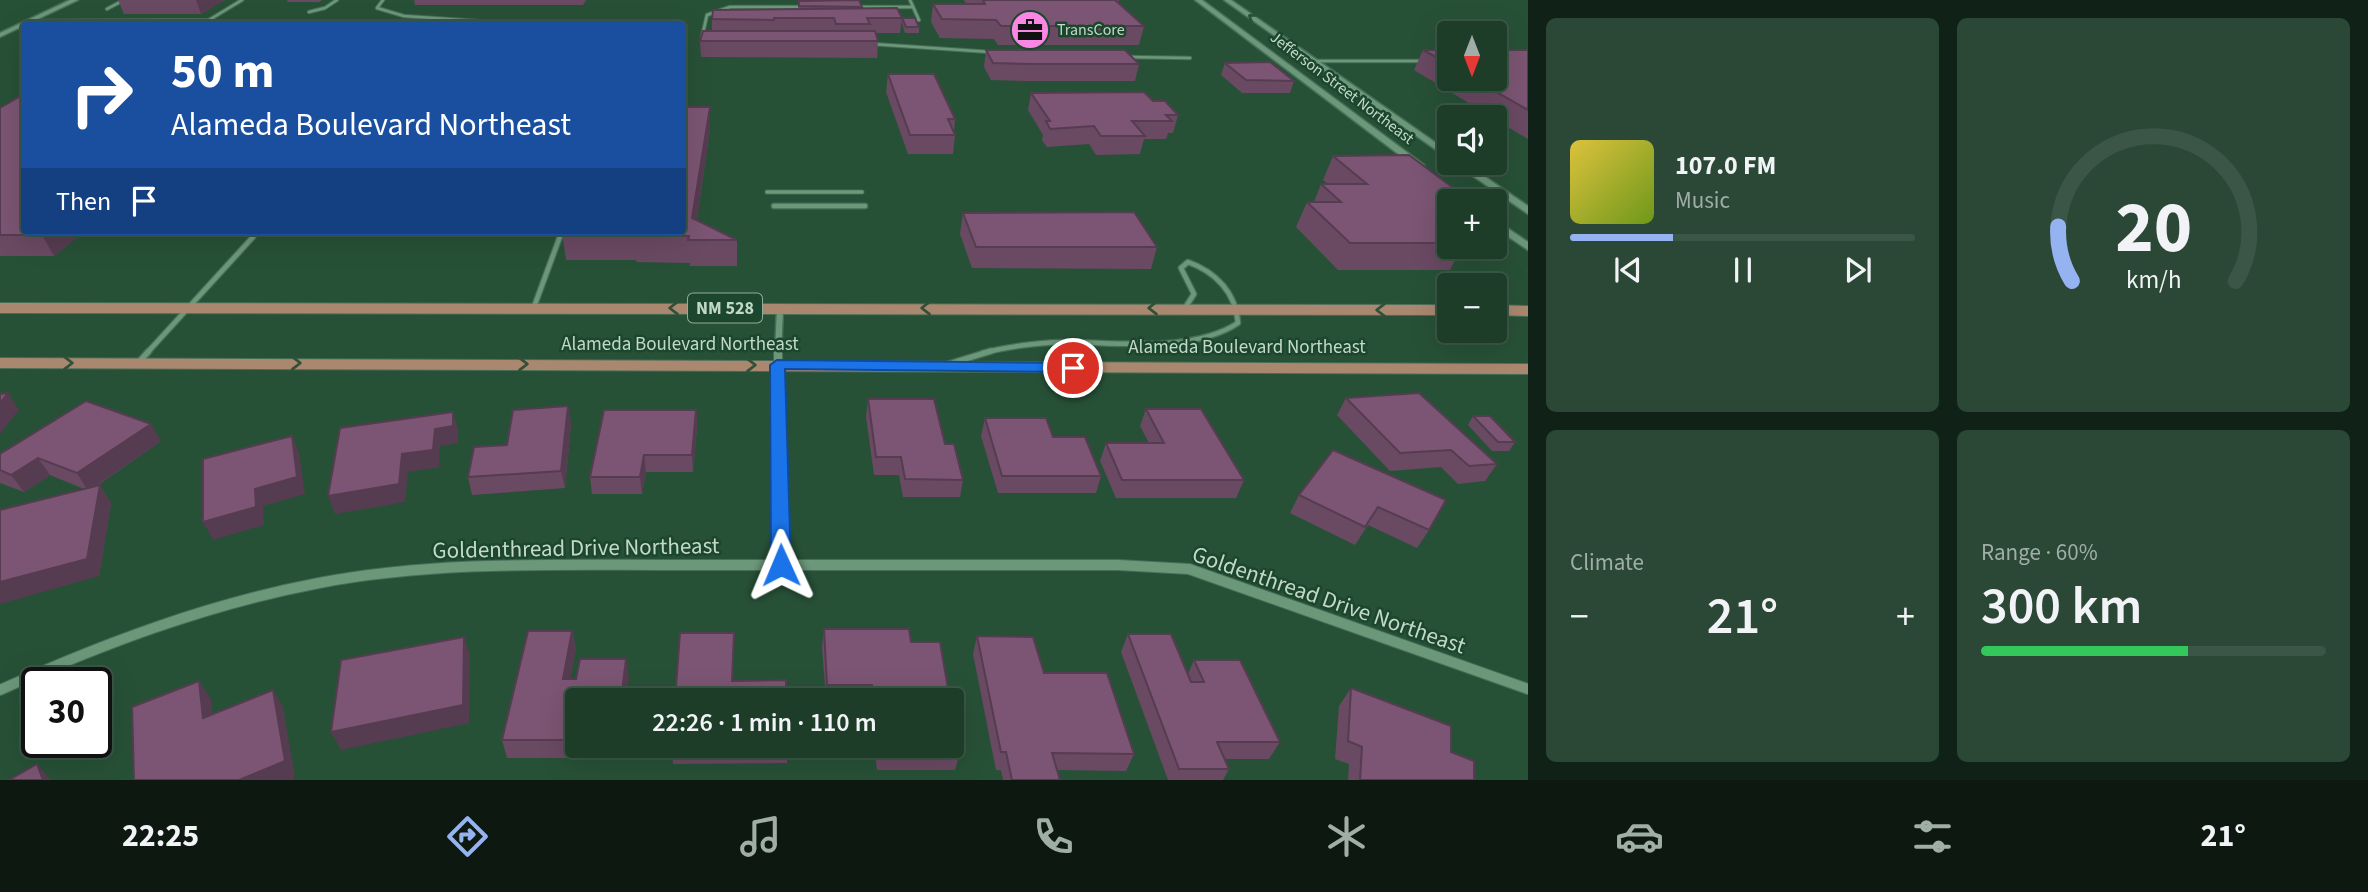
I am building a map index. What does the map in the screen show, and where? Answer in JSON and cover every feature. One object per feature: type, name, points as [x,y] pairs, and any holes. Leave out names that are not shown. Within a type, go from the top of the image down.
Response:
[{"type":"main road","name":"Jefferson Street Northeast","points":[[1198,0],[1434,177]]},
{"type":"main road","name":"Jefferson Street Northeast","points":[[1227,0],[1437,148]]},
{"type":"main road","points":[[1476,175],[1528,211]]},
{"type":"main road","points":[[1507,232],[1528,247]]},
{"type":"main road","name":"Alameda Boulevard Northeast","points":[[0,308],[1437,310]]},
{"type":"main road","points":[[1507,310],[1528,310]]},
{"type":"main road","name":"Alameda Boulevard Northeast","points":[[0,363],[1528,369]]},
{"type":"street","points":[[31,21],[75,0]]},
{"type":"street","points":[[0,35],[21,26]]},
{"type":"street","points":[[780,308],[777,365],[781,565]]},
{"type":"street","name":"Goldenthread Drive Northeast","points":[[0,690],[116,641],[262,595],[321,582],[440,567],[781,565],[1118,565],[1189,569],[1528,689]]},
{"type":"lane","points":[[107,9],[124,0]]},
{"type":"lane","points":[[31,21],[209,20],[242,0]]},
{"type":"lane","points":[[309,12],[326,8],[337,0]]},
{"type":"lane","points":[[383,0],[377,8],[404,16],[477,21]]},
{"type":"lane","points":[[905,20],[919,20],[910,0]]},
{"type":"lane","points":[[700,43],[706,15],[730,7],[808,7]]},
{"type":"lane","points":[[848,7],[913,7]]},
{"type":"lane","points":[[863,44],[993,52]]},
{"type":"lane","points":[[1124,57],[1190,58]]},
{"type":"lane","points":[[1313,61],[1436,61]]},
{"type":"lane","points":[[767,192],[862,192]]},
{"type":"lane","points":[[774,206],[865,206]]},
{"type":"lane","points":[[534,307],[561,235]]},
{"type":"lane","points":[[138,363],[253,237]]},
{"type":"lane","points":[[939,367],[1004,348],[1040,343],[1181,341],[1211,338],[1233,329],[1238,323],[1236,309],[1214,273],[1188,262],[1181,268],[1194,294],[1190,304],[1184,309]]},
{"type":"building","points":[[859,0],[862,7],[799,6],[799,1]]},
{"type":"building","points":[[983,0],[1115,0],[1144,26],[1001,26],[996,20],[942,19],[933,4],[985,4]]},
{"type":"building","points":[[897,8],[902,18],[867,18],[870,24],[836,24],[834,18],[712,19],[713,10]]},
{"type":"building","points":[[902,18],[915,18],[919,27],[906,27]]},
{"type":"building","points":[[155,20],[320,21],[153,21]]},
{"type":"building","points":[[703,31],[875,31],[878,41],[700,41]]},
{"type":"building","points":[[986,50],[1125,50],[1139,64],[993,63]]},
{"type":"building","points":[[1423,50],[1437,50],[1437,58]]},
{"type":"building","points":[[1507,50],[1528,50],[1528,110],[1495,91],[1507,91]]},
{"type":"building","points":[[1270,62],[1294,81],[1246,80],[1225,63]]},
{"type":"building","points":[[888,74],[934,74],[955,119],[948,119],[955,135],[910,135]]},
{"type":"building","points":[[1144,92],[1153,101],[1165,101],[1178,115],[1166,115],[1172,121],[1132,121],[1145,136],[1101,136],[1094,126],[1050,129],[1046,121],[1050,121],[1031,93]]},
{"type":"building","points":[[21,96],[21,235],[0,235],[0,108]]},
{"type":"building","points":[[686,107],[710,107],[692,218],[737,240],[688,240],[689,236],[634,236],[686,235]]},
{"type":"building","points":[[1409,155],[1455,189],[1437,189],[1437,243],[1350,243],[1307,202],[1341,202],[1321,184],[1367,184],[1333,156]]},
{"type":"building","points":[[1134,212],[1157,247],[976,247],[963,213]]},
{"type":"building","points":[[8,393],[0,403],[0,394]]},
{"type":"building","points":[[1419,393],[1497,464],[1469,466],[1451,450],[1400,453],[1346,398]]},
{"type":"building","points":[[868,399],[934,399],[945,444],[954,444],[963,480],[905,479],[901,457],[876,457]]},
{"type":"building","points":[[86,401],[151,424],[77,473],[38,458],[11,475],[0,470],[0,454]]},
{"type":"building","points":[[568,406],[561,471],[468,477],[474,447],[507,445],[513,410]]},
{"type":"building","points":[[1146,409],[1201,409],[1244,480],[1122,480],[1106,443],[1164,443]]},
{"type":"building","points":[[604,410],[696,410],[692,455],[644,455],[640,477],[590,477]]},
{"type":"building","points":[[453,412],[453,426],[435,429],[433,450],[402,454],[399,484],[328,496],[340,428]]},
{"type":"building","points":[[1473,416],[1490,416],[1515,442],[1498,442]]},
{"type":"building","points":[[985,418],[1046,418],[1053,437],[1085,437],[1101,476],[1002,476]]},
{"type":"building","points":[[292,436],[297,477],[255,489],[256,507],[203,522],[203,459]]},
{"type":"building","points":[[1333,450],[1446,500],[1429,530],[1378,507],[1365,527],[1299,495]]},
{"type":"building","points":[[100,485],[87,559],[0,582],[0,510]]},
{"type":"building","points":[[824,629],[909,629],[911,642],[940,642],[948,688],[872,688],[872,685],[827,685]]},
{"type":"building","points":[[528,631],[572,631],[563,679],[576,679],[580,659],[626,659],[622,688],[565,688],[565,740],[502,740]]},
{"type":"building","points":[[680,633],[734,633],[732,681],[786,680],[786,688],[676,688]]},
{"type":"building","points":[[1128,634],[1171,634],[1191,682],[1204,682],[1194,660],[1240,660],[1280,742],[1217,742],[1229,769],[1179,769]]},
{"type":"building","points":[[977,636],[1033,637],[1044,673],[1107,673],[1134,754],[1052,753],[1060,780],[1012,780],[1006,752],[1001,752]]},
{"type":"building","points":[[464,637],[463,705],[331,732],[341,660]]},
{"type":"building","points":[[199,681],[203,718],[273,690],[285,761],[239,780],[134,780],[132,707]]},
{"type":"building","points":[[1351,688],[1451,726],[1451,752],[1474,761],[1474,780],[1360,780],[1362,747],[1348,741]]},
{"type":"building","points":[[37,764],[43,780],[9,780]]},
{"type":"place","name":"TransCore","points":[[1030,30]]},
{"type":"route","points":[[781,565],[777,365],[1073,368]]}]
